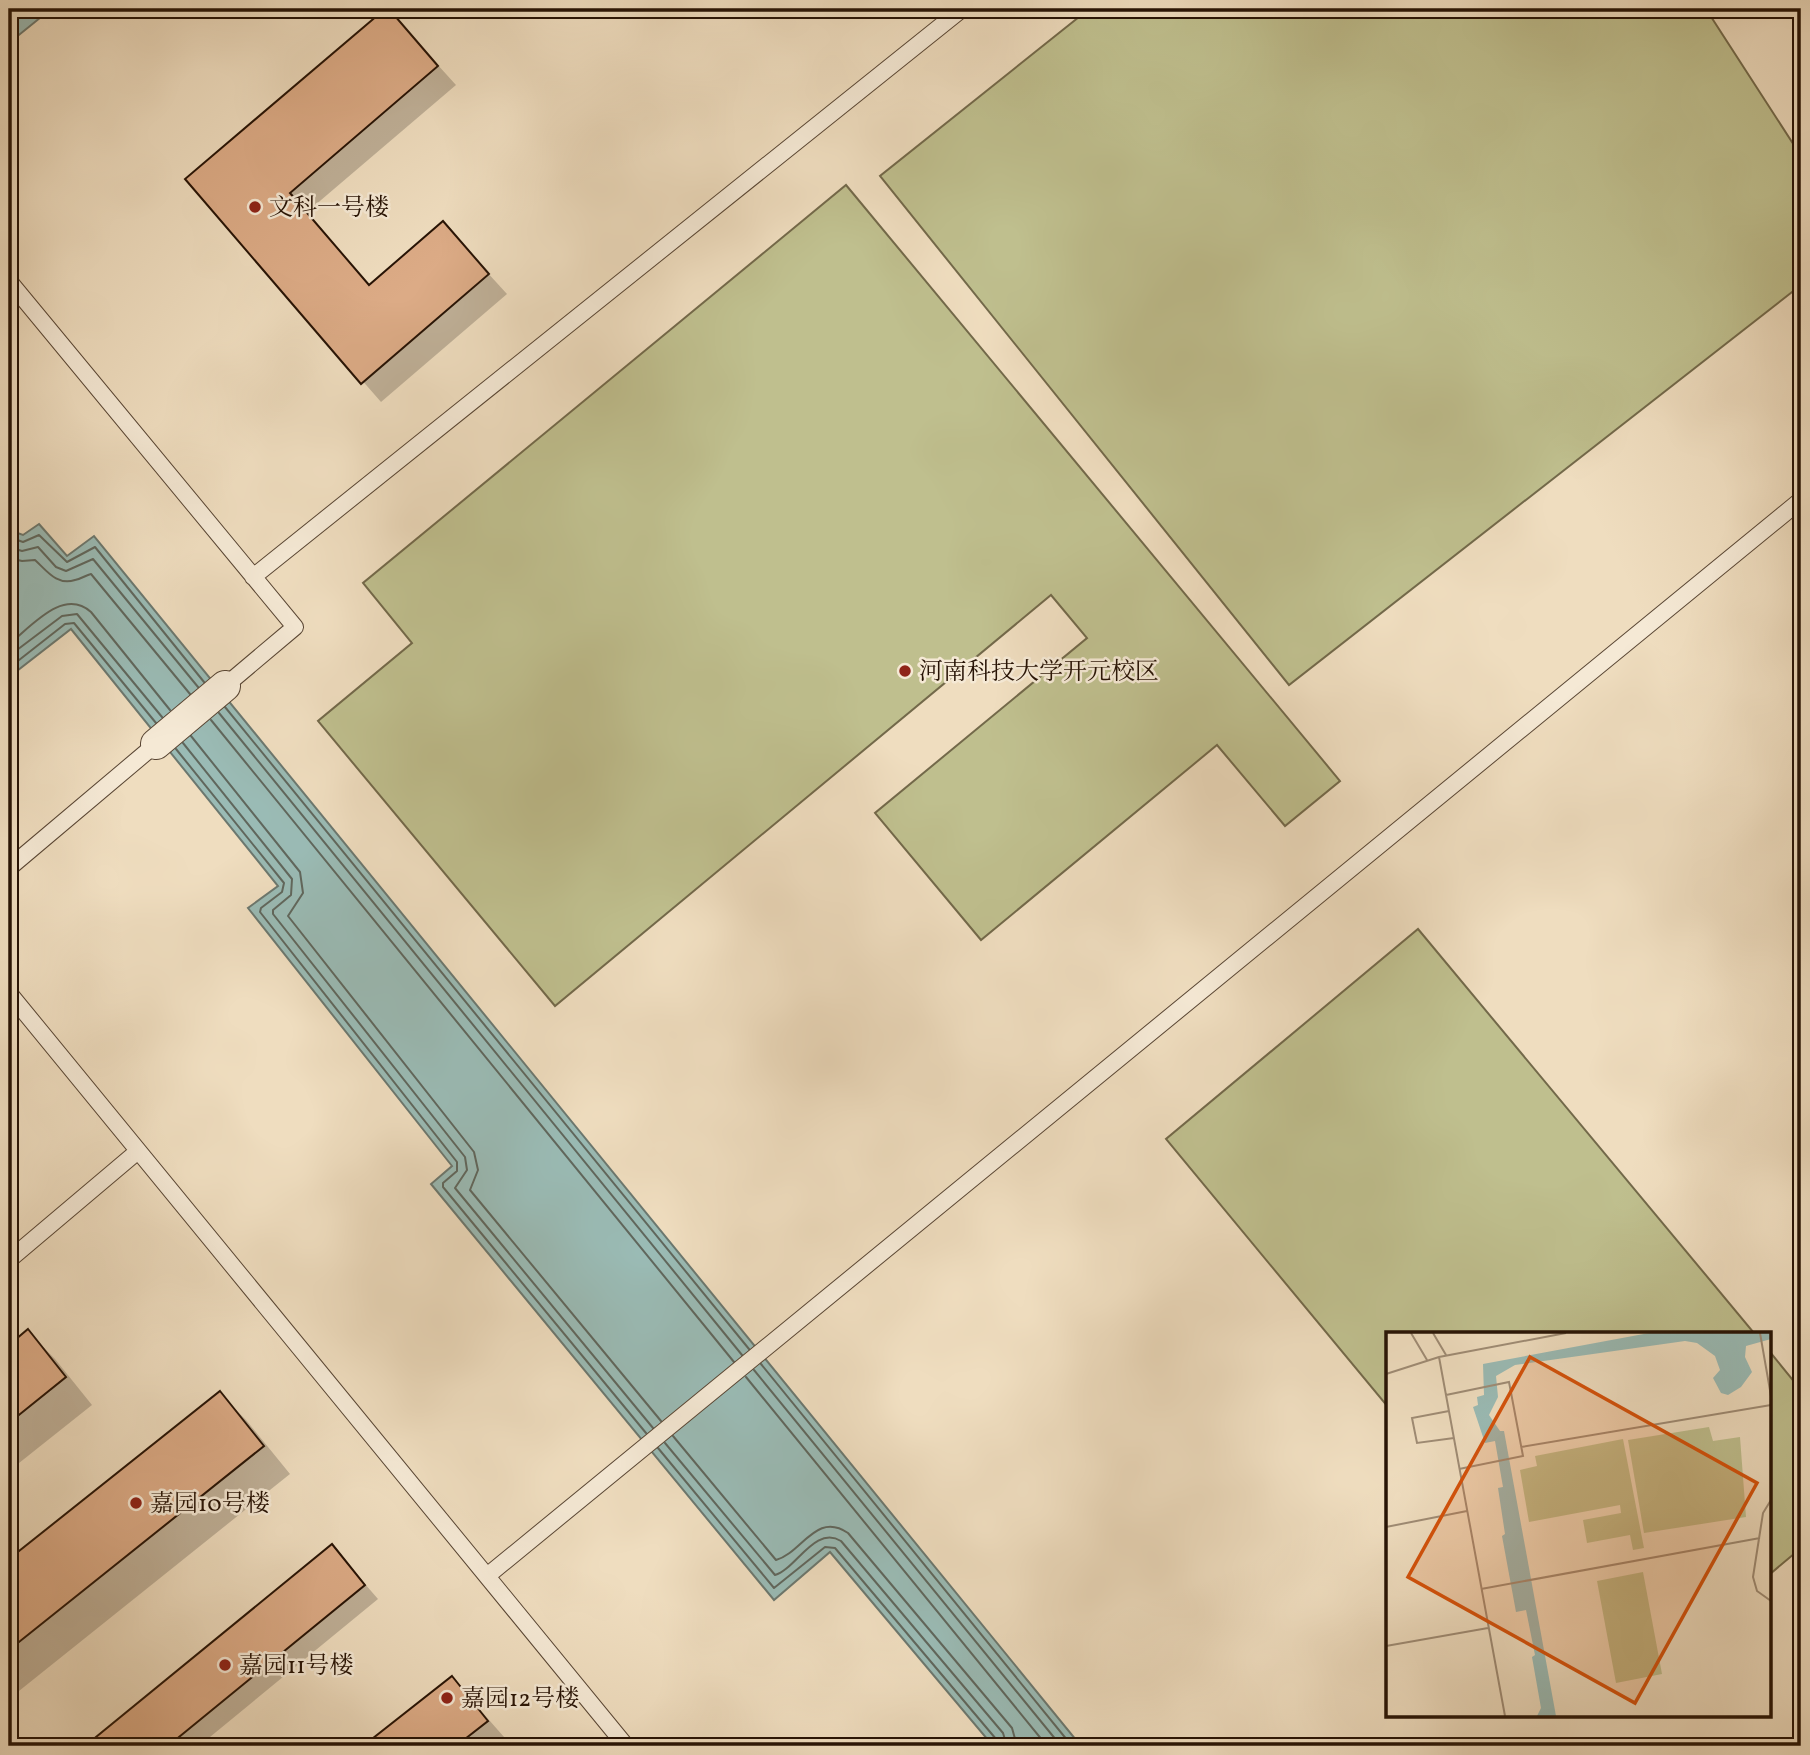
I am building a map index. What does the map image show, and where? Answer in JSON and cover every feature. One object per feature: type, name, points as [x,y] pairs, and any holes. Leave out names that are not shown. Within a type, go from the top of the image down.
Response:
[{"type":"street","points":[[156,744],[225,686]]},
{"type":"lane","points":[[253,577],[962,9]]},
{"type":"lane","points":[[9,281],[295,627],[225,686]]},
{"type":"lane","points":[[487,1576],[1801,500]]},
{"type":"lane","points":[[9,869],[156,744]]},
{"type":"lane","points":[[9,993],[626,1746]]},
{"type":"lane","points":[[9,1260],[138,1151]]},
{"type":"green space","points":[[1089,9],[1706,9],[1801,156],[1801,285],[1289,685],[880,176]]},
{"type":"green space","points":[[846,185],[1340,781],[1285,826],[1217,745],[981,940],[875,813],[1087,638],[1051,595],[555,1006],[318,721],[412,643],[363,583]]},
{"type":"green space","points":[[1418,929],[1753,1332],[1386,1332],[1386,1405],[1166,1139]]},
{"type":"green space","points":[[1772,1354],[1801,1390],[1801,1548],[1772,1572]]},
{"type":"water","points":[[9,9],[51,9],[9,43]]},
{"type":"water","points":[[39,524],[67,556],[94,536],[1081,1746],[993,1746],[830,1552],[774,1600],[431,1184],[452,1166],[248,908],[278,886],[71,629],[13,674],[9,668],[9,530],[23,535]]},
{"type":"building","name":"文科一号楼","points":[[385,9],[389,9],[438,66],[290,193],[369,285],[443,221],[489,274],[361,384],[185,179]]},
{"type":"building","points":[[28,1329],[66,1377],[9,1423],[9,1345]]},
{"type":"building","name":"嘉园10号楼","points":[[220,1391],[264,1446],[9,1650],[9,1559]]},
{"type":"building","name":"嘉园11号楼","points":[[332,1544],[365,1585],[168,1746],[85,1746]]},
{"type":"building","name":"嘉园12号楼","points":[[452,1676],[488,1721],[456,1746],[363,1746]]},
{"type":"place","name":"文科一号楼","points":[[255,207]]},
{"type":"place","name":"河南科技大学开元校区","points":[[905,671]]},
{"type":"place","name":"嘉园10号楼","points":[[136,1503]]},
{"type":"place","name":"嘉园11号楼","points":[[225,1665]]},
{"type":"place","name":"嘉园12号楼","points":[[447,1698]]}]
